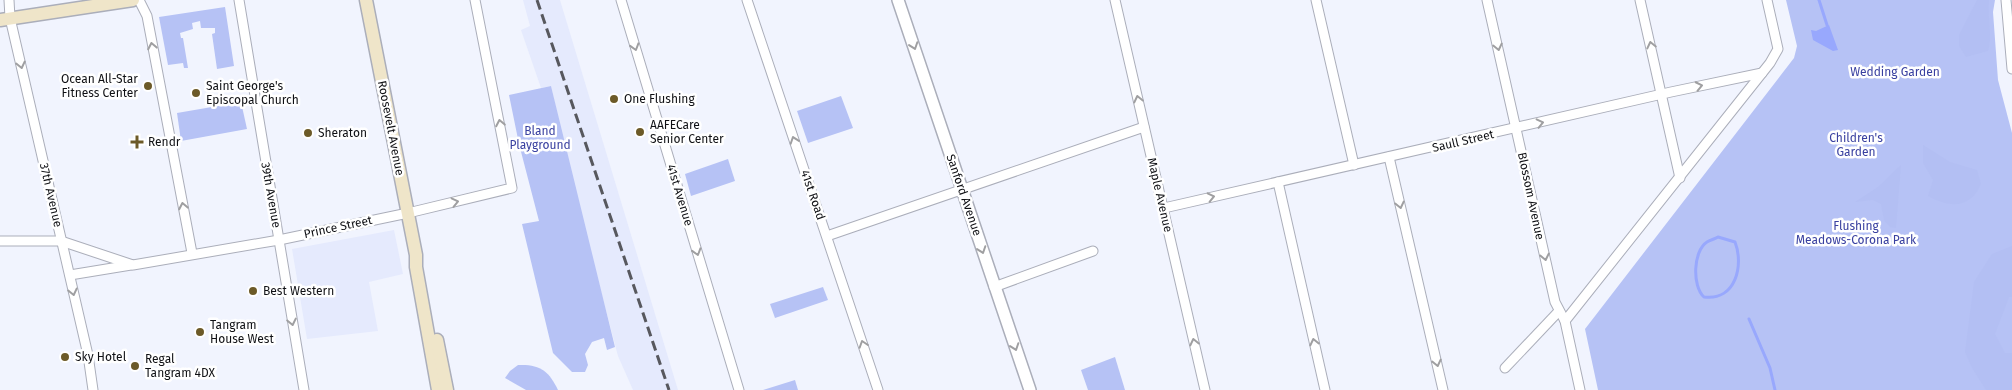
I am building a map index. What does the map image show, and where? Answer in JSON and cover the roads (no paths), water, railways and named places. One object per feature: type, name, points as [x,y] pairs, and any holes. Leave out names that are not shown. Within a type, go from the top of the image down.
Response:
[{"type":"main road","points":[[5,19],[134,0]]},
{"type":"main road","name":"Roosevelt Avenue","points":[[366,0],[416,255],[416,267],[438,390]]},
{"type":"main road","name":"Roosevelt Avenue","points":[[416,255],[422,266],[447,390]]},
{"type":"street","name":"37th Avenue","points":[[9,0],[5,19],[70,275],[88,355],[92,390]]},
{"type":"street","points":[[139,0],[147,16],[192,253]]},
{"type":"street","name":"39th Avenue","points":[[239,0],[304,390]]},
{"type":"street","name":"Prince Street","points":[[70,275],[192,253],[279,240],[408,213],[512,188],[475,0]]},
{"type":"street","name":"41st Avenue","points":[[620,0],[739,390]]},
{"type":"street","name":"41st Road","points":[[747,0],[878,390]]},
{"type":"street","name":"Sanford Avenue","points":[[898,0],[1030,390]]},
{"type":"street","name":"Maple Avenue","points":[[1115,0],[1205,390]]},
{"type":"street","points":[[1316,0],[1354,165]]},
{"type":"street","name":"Blossom Avenue","points":[[1487,0],[1555,302],[1564,321],[1580,390]]},
{"type":"street","points":[[1640,0],[1680,178]]},
{"type":"street","points":[[1564,321],[1680,178],[1762,73],[1778,49],[1766,0]]},
{"type":"street","points":[[2006,0],[2012,69]]},
{"type":"street","name":"Saull Street","points":[[1164,208],[1662,94],[1762,73]]},
{"type":"street","points":[[827,236],[1144,127]]},
{"type":"street","points":[[1389,157],[1443,390]]},
{"type":"street","points":[[1278,182],[1325,390]]},
{"type":"street","name":"Prince Street","points":[[0,241],[61,241],[132,265]]},
{"type":"street","points":[[994,286],[1093,250]]},
{"type":"street","points":[[1505,368],[1559,311]]},
{"type":"waterway","points":[[1819,0],[1827,25]]},
{"type":"waterway","points":[[1718,237],[1735,242],[1738,251],[1738,271],[1735,280],[1724,293],[1715,297],[1704,297],[1697,285],[1697,260],[1702,246],[1718,237]]},
{"type":"waterway","points":[[1749,319],[1770,368],[1775,390]]},
{"type":"railway","points":[[537,0],[669,390]]},
{"type":"place","name":"Ocean All-Star Fitness Center","points":[[148,86]]},
{"type":"place","name":"Saint George's Episcopal Church","points":[[196,93]]},
{"type":"place","name":"One Flushing","points":[[614,99]]},
{"type":"place","name":"AAFECare Senior Center","points":[[640,132]]},
{"type":"place","name":"Sheraton","points":[[308,133]]},
{"type":"place","name":"Rendr","points":[[137,142]]},
{"type":"place","name":"Best Western","points":[[253,291]]},
{"type":"place","name":"Tangram House West","points":[[200,332]]},
{"type":"place","name":"Sky Hotel","points":[[65,357]]},
{"type":"place","name":"Regal Tangram 4DX","points":[[135,366]]},
{"type":"park label","name":"Wedding Garden","points":[[1895,72]]},
{"type":"park label","name":"Bland Playground","points":[[540,138]]},
{"type":"park label","name":"Children's Garden","points":[[1856,145]]},
{"type":"park label","name":"Flushing Meadows-Corona Park","points":[[1856,233]]}]
